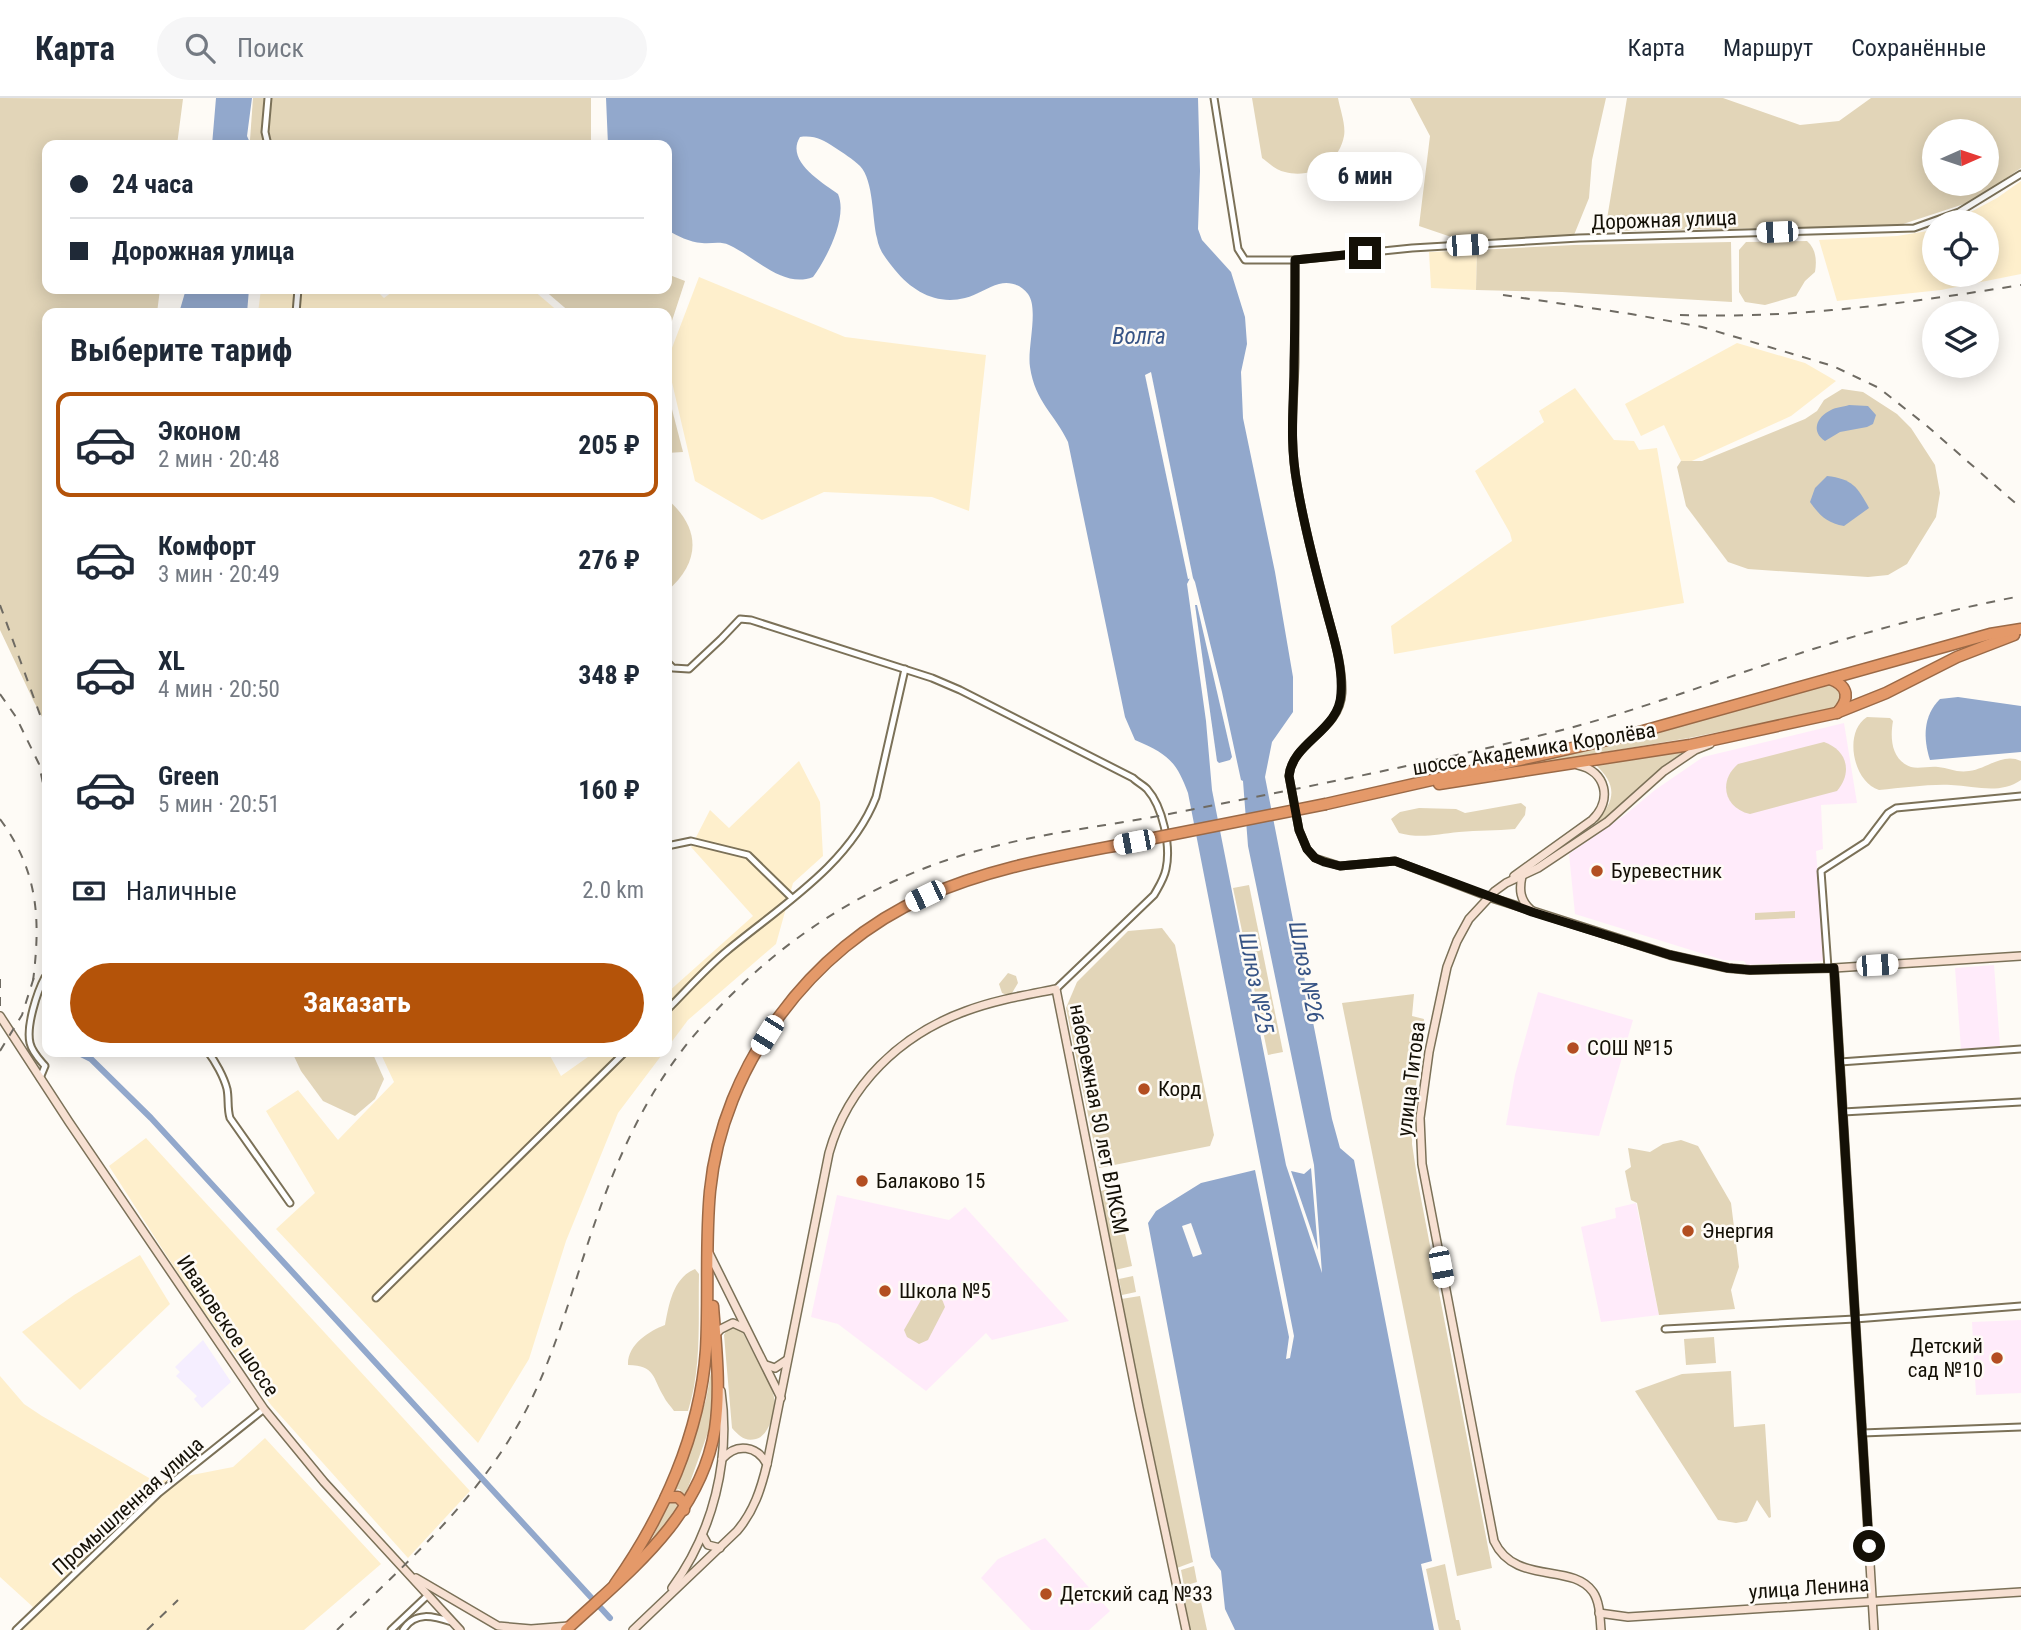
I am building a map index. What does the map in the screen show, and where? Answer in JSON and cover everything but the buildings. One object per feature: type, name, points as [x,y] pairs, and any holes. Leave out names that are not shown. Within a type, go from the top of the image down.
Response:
[{"type":"highway","name":"шоссе Академика Королёва","points":[[1390,790],[1625,736],[1990,634],[2021,631]]},
{"type":"highway","name":"шоссе Академика Королёва","points":[[1390,790],[1690,745],[1836,713],[1886,693],[1956,657],[2021,631]]},
{"type":"highway","points":[[1830,679],[1844,687],[1847,694],[1846,702],[1836,713]]},
{"type":"highway","points":[[615,1584],[635,1556],[666,1497],[697,1407],[709,1341],[712,1176],[720,1139],[734,1097],[767,1035],[785,1010],[828,962],[872,925],[896,911],[937,892],[993,872],[1390,790]]},
{"type":"highway","points":[[568,1628],[655,1547],[695,1491],[710,1452],[718,1402],[718,1367],[709,1341]]},
{"type":"highway","points":[[666,1497],[678,1496],[684,1503],[684,1510]]},
{"type":"street","points":[[267,140],[268,98]]},
{"type":"street","name":"Дорожная улица","points":[[1214,98],[1238,249],[1245,260],[1295,260],[1412,248],[1579,238],[1914,228],[1959,212],[2021,174]]},
{"type":"street","points":[[1295,260],[1291,413],[1293,457],[1307,538],[1336,650],[1342,695],[1339,708],[1330,723],[1290,767],[1289,776],[1299,830],[1307,849],[1315,858],[1340,866],[1395,861],[1532,912],[1670,955],[1728,968],[1831,968],[2021,956]]},
{"type":"street","points":[[672,667],[689,669],[740,619],[751,620],[905,668],[960,690],[1133,779],[1146,789],[1161,818],[1168,856],[1163,879],[1154,895],[1056,989]]},
{"type":"street","points":[[672,1005],[726,952],[792,898],[842,852],[869,816],[876,797],[905,668]]},
{"type":"street","name":"улица Титова","points":[[1601,1630],[1595,1595],[1586,1586],[1509,1562],[1494,1541],[1422,1164],[1422,1107],[1429,1052],[1444,977],[1457,941],[1469,919],[1489,897],[1506,883],[1522,876],[1607,822],[1681,759],[1713,742],[1737,735]]},
{"type":"street","points":[[1506,883],[1592,820],[1601,809],[1605,794],[1600,777],[1589,768],[1568,764]]},
{"type":"street","points":[[1874,1630],[1840,1062],[1821,871],[1866,842],[1888,813],[1896,808],[2021,796]]},
{"type":"street","points":[[672,845],[691,841],[748,855],[792,898]]},
{"type":"street","points":[[1522,876],[1521,895],[1532,912]]},
{"type":"street","points":[[40,1078],[45,1066],[33,1051],[29,1036],[36,995],[42,983]]},
{"type":"street","name":"набережная 50 лет ВЛКСМ","points":[[662,1603],[720,1548],[750,1514],[757,1500],[781,1398],[829,1153],[840,1121],[859,1090],[890,1055],[929,1027],[969,1010],[1056,989],[1186,1630]]},
{"type":"street","name":"Ивановское шоссе","points":[[0,1016],[264,1409],[324,1482],[460,1630]]},
{"type":"street","points":[[1840,1062],[2021,1049]]},
{"type":"street","points":[[212,1057],[227,1089],[227,1110],[230,1118],[290,1203]]},
{"type":"street","points":[[376,1298],[620,1057]]},
{"type":"street","points":[[1843,1112],[2021,1102]]},
{"type":"street","points":[[709,1253],[781,1398]]},
{"type":"street","points":[[1665,1329],[1855,1319],[2021,1306]]},
{"type":"street","points":[[709,1341],[721,1329],[733,1323],[742,1325],[747,1330]]},
{"type":"street","points":[[766,1365],[775,1368],[788,1359]]},
{"type":"street","points":[[633,1630],[662,1603],[686,1568],[703,1535],[713,1506],[722,1460],[723,1400],[718,1367]]},
{"type":"street","name":"Промышленная улица","points":[[16,1630],[159,1493],[264,1409]]},
{"type":"street","points":[[1862,1433],[2021,1427]]},
{"type":"street","points":[[722,1460],[734,1449],[742,1447],[757,1451],[767,1464]]},
{"type":"street","points":[[703,1535],[708,1545],[720,1548]]},
{"type":"street","points":[[408,1574],[498,1626],[568,1628]]},
{"type":"street","name":"улица Ленина","points":[[1599,1613],[1628,1616],[2021,1592]]},
{"type":"street","points":[[391,1630],[428,1595]]},
{"type":"street","points":[[403,1630],[410,1620],[422,1616],[433,1616],[452,1622]]},
{"type":"shaded area","points":[[0,98],[183,99],[178,140],[42,140],[42,294],[159,294],[158,308],[42,308],[42,717],[0,630]]},
{"type":"shaded area","points":[[253,98],[591,98],[591,140],[250,140]]},
{"type":"shaded area","points":[[1252,98],[1338,98],[1344,122],[1341,146],[1330,162],[1313,171],[1295,174],[1279,170],[1262,158]]},
{"type":"shaded area","points":[[1410,98],[1606,98],[1592,160],[1589,198],[1574,235],[1466,242],[1419,226],[1430,136]]},
{"type":"shaded area","points":[[1627,98],[1723,98],[1800,125],[1839,121],[1871,98],[2021,98],[2021,168],[1999,183],[1999,119],[1922,119],[1922,196],[1980,196],[1946,210],[1922,210],[1922,218],[1897,226],[1605,231]]},
{"type":"shaded area","points":[[2021,181],[2021,274],[1999,278],[1999,210],[1974,210]]},
{"type":"shaded area","points":[[1922,232],[1922,287],[1956,287],[1837,301],[1819,240]]},
{"type":"shaded area","points":[[1807,241],[1815,255],[1815,272],[1805,281],[1796,296],[1765,305],[1745,302],[1739,292],[1739,250],[1746,242]]},
{"type":"shaded area","points":[[1731,242],[1732,302],[1476,290],[1477,250]]},
{"type":"shaded area","points":[[1477,250],[1476,290],[1431,288],[1429,252]]},
{"type":"shaded area","points":[[672,276],[685,281],[672,321],[672,308],[565,308],[549,294],[672,294]]},
{"type":"shaded area","points":[[699,277],[845,337],[986,355],[969,511],[932,497],[824,492],[762,520],[695,481],[672,382],[672,348]]},
{"type":"shaded area","points":[[260,294],[380,294],[384,298],[389,294],[538,294],[554,308],[259,308]]},
{"type":"shaded area","points":[[1737,343],[1805,363],[1836,381],[1791,416],[1683,465],[1664,425],[1641,436],[1625,404]]},
{"type":"shaded area","points":[[1575,388],[1614,440],[1634,441],[1639,450],[1657,448],[1684,603],[1394,654],[1391,626],[1512,541],[1475,471],[1544,422],[1539,411]]},
{"type":"shaded area","points":[[1842,389],[1863,392],[1897,414],[1911,428],[1935,465],[1940,493],[1936,517],[1907,564],[1888,575],[1868,577],[1748,569],[1728,562],[1686,506],[1677,467],[1681,461],[1702,461],[1805,419],[1817,411],[1824,400]]},
{"type":"shaded area","points":[[672,409],[683,452],[672,453]]},
{"type":"shaded area","points":[[672,504],[686,522],[692,545],[691,557],[672,586]]},
{"type":"shaded area","points":[[1829,684],[1838,688],[1842,698],[1837,708],[1689,738],[1474,774],[1625,739]]},
{"type":"shaded area","points":[[1867,717],[1890,718],[1893,721],[1893,748],[1899,759],[1911,767],[1976,770],[2008,758],[2021,761],[2021,780],[2013,785],[1996,788],[1942,785],[1879,790],[1863,777],[1854,756],[1855,734]]},
{"type":"shaded area","points":[[1844,723],[1857,803],[1821,805],[1823,849],[1816,851],[1825,961],[1747,965],[1744,961],[1723,960],[1575,914],[1569,854],[1625,815],[1655,790],[1703,757]]},
{"type":"shaded area","points":[[1824,742],[1838,750],[1845,762],[1845,776],[1837,791],[1750,814],[1741,811],[1730,800],[1726,786],[1738,764]]},
{"type":"shaded area","points":[[1686,750],[1598,824],[1597,821],[1611,799],[1611,792],[1607,779],[1595,764]]},
{"type":"shaded area","points":[[799,761],[820,802],[823,856],[793,883],[776,944],[688,1020],[672,1041],[672,989],[753,916],[691,847],[710,810],[729,828]]},
{"type":"shaded area","points":[[1521,803],[1526,807],[1525,815],[1515,829],[1415,836],[1399,833],[1391,819],[1400,812],[1419,808],[1456,809],[1465,813]]},
{"type":"shaded area","points":[[1249,885],[1283,1052],[1268,1055],[1233,888]]},
{"type":"shaded area","points":[[1795,911],[1795,918],[1755,920],[1755,913]]},
{"type":"shaded area","name":"Корд","points":[[1162,928],[1175,945],[1214,1135],[1210,1146],[1099,1168],[1066,1008],[1077,982],[1128,931]]},
{"type":"shaded area","points":[[1994,965],[2000,1046],[1961,1049],[1955,968]]},
{"type":"shaded area","points":[[1008,973],[1016,976],[1018,983],[1012,993],[1007,995],[1002,993],[999,984]]},
{"type":"shaded area","name":"СОШ №15","points":[[1538,992],[1633,1020],[1599,1136],[1506,1125],[1515,1075]]},
{"type":"shaded area","points":[[1414,994],[1412,1016],[1424,1019],[1413,1110],[1412,1144],[1492,1568],[1457,1576],[1342,1003]]},
{"type":"shaded area","points":[[294,1057],[374,1057],[384,1079],[375,1099],[355,1116],[323,1101]]},
{"type":"shaded area","points":[[382,1057],[551,1057],[561,1076],[588,1057],[660,1057],[618,1113],[566,1241],[529,1359],[478,1443],[276,1229],[315,1193],[266,1111],[298,1090],[338,1140],[394,1082]]},
{"type":"shaded area","points":[[146,1138],[470,1491],[408,1558],[271,1405],[192,1295],[109,1166]]},
{"type":"shaded area","name":"Энергия","points":[[1681,1140],[1698,1146],[1731,1203],[1739,1267],[1731,1290],[1735,1309],[1659,1315],[1637,1203],[1631,1200],[1625,1171],[1631,1167],[1628,1148],[1650,1152],[1663,1144]]},
{"type":"shaded area","points":[[1115,1187],[1132,1266],[1115,1270],[1101,1191]]},
{"type":"shaded area","name":"Школа №5","points":[[837,1195],[949,1220],[965,1207],[1069,1321],[992,1340],[986,1333],[926,1391],[838,1324],[811,1317]]},
{"type":"shaded area","points":[[1636,1203],[1659,1315],[1601,1322],[1581,1227],[1616,1218],[1615,1208]]},
{"type":"shaded area","points":[[140,1255],[170,1304],[80,1390],[22,1332],[74,1295]]},
{"type":"shaded area","points":[[695,1269],[699,1274],[695,1377],[688,1411],[674,1411],[649,1370],[628,1365],[629,1358],[640,1340],[665,1325],[670,1300],[677,1285]]},
{"type":"shaded area","points":[[1133,1276],[1136,1292],[1122,1295],[1119,1279]]},
{"type":"shaded area","points":[[925,1293],[942,1299],[945,1307],[928,1340],[919,1344],[907,1337],[904,1330]]},
{"type":"shaded area","points":[[1140,1296],[1193,1562],[1177,1568],[1121,1299]]},
{"type":"shaded area","name":"Детский сад №10","points":[[2021,1320],[2021,1393],[1976,1395],[1972,1322]]},
{"type":"shaded area","points":[[727,1329],[742,1331],[772,1389],[775,1402],[765,1433],[752,1440],[742,1438],[732,1428],[724,1335]]},
{"type":"shaded area","points":[[1714,1337],[1716,1363],[1686,1365],[1684,1339]]},
{"type":"shaded area","points":[[203,1340],[231,1382],[202,1408],[194,1399],[197,1396],[176,1376],[180,1372],[175,1367]]},
{"type":"shaded area","points":[[712,1366],[714,1387],[711,1424],[685,1496],[679,1489],[673,1491],[706,1400]]},
{"type":"shaded area","points":[[1731,1371],[1734,1427],[1765,1424],[1771,1517],[1769,1518],[1757,1500],[1747,1521],[1736,1523],[1718,1520],[1635,1391],[1682,1374]]},
{"type":"shaded area","points":[[0,1376],[24,1404],[156,1482],[233,1467],[265,1438],[381,1564],[304,1630],[14,1630],[33,1607],[0,1577]]},
{"type":"shaded area","points":[[674,1501],[678,1507],[649,1545],[670,1502]]},
{"type":"shaded area","name":"Детский сад №33","points":[[1045,1538],[1110,1611],[1089,1630],[1031,1630],[981,1578],[998,1559]]},
{"type":"shaded area","points":[[1445,1564],[1456,1620],[1459,1620],[1461,1630],[1439,1630],[1426,1569]]},
{"type":"shaded area","points":[[1194,1566],[1197,1582],[1184,1586],[1181,1570]]},
{"type":"shaded area","points":[[1198,1588],[1207,1630],[1190,1630],[1182,1592]]},
{"type":"water","points":[[216,98],[252,98],[249,140],[212,140]]},
{"type":"water","name":"Волга","points":[[606,98],[1198,98],[1198,229],[1202,240],[1231,272],[1245,317],[1247,344],[1241,372],[1243,418],[1275,572],[1293,677],[1293,712],[1272,742],[1265,777],[1332,1119],[1340,1148],[1354,1160],[1432,1561],[1421,1564],[1434,1630],[1235,1630],[1225,1609],[1221,1571],[1211,1557],[1148,1223],[1156,1211],[1201,1183],[1255,1170],[1289,1337],[1286,1359],[1290,1358],[1294,1336],[1188,793],[1174,765],[1163,754],[1135,740],[1125,717],[1068,442],[1036,390],[1030,367],[1033,309],[1028,294],[1015,284],[1003,283],[965,298],[945,300],[926,295],[910,285],[892,266],[880,247],[865,173],[851,158],[830,144],[810,137],[800,137],[797,154],[807,170],[838,194],[840,203],[834,237],[813,277],[791,279],[769,270],[729,245],[702,243],[672,232],[672,140],[608,140]],"holes":[[[1190,578],[1195,582],[1243,781],[1248,846],[1314,1165],[1322,1273],[1286,1165],[1212,790],[1206,721],[1187,584]]]},
{"type":"water","points":[[185,294],[249,294],[247,308],[180,308]]},
{"type":"water","points":[[1849,405],[1868,406],[1876,415],[1873,424],[1840,432],[1825,441],[1818,433],[1819,421],[1831,410]]},
{"type":"water","points":[[1827,476],[1853,485],[1869,508],[1844,526],[1824,518],[1810,502],[1815,488]]},
{"type":"water","points":[[1195,605],[1232,757],[1219,763],[1217,761]]},
{"type":"water","points":[[1958,697],[2021,706],[2021,752],[1930,760],[1926,728],[1930,713],[1940,699]]},
{"type":"water","points":[[1311,1168],[1318,1250],[1291,1171],[1304,1174]]},
{"type":"pier","points":[[1151,372],[1193,578],[1188,579],[1145,375]]},
{"type":"pier","points":[[1191,1223],[1202,1254],[1193,1257],[1182,1226]]},
{"type":"waterway","points":[[87,1057],[151,1118],[610,1618]]},
{"type":"railway","points":[[1680,315],[1809,312],[1936,298],[2021,285]]},
{"type":"railway","points":[[1503,295],[1702,327],[1833,366],[1879,388],[2021,508]]},
{"type":"railway","points":[[337,1630],[447,1521],[472,1492],[516,1429],[550,1357],[597,1217],[628,1139],[670,1067],[718,1009],[751,976],[825,919],[907,875],[996,846],[1316,785],[1550,733],[1646,705],[1858,636],[2021,596]]},
{"type":"railway","points":[[0,605],[42,720]]},
{"type":"railway","points":[[0,694],[16,717],[39,764],[42,779]]},
{"type":"railway","points":[[0,819],[22,857],[34,896],[37,936],[33,981]]},
{"type":"railway","points":[[0,1051],[22,1015],[35,974]]},
{"type":"railway","points":[[0,979],[0,1009]]},
{"type":"railway","points":[[147,1630],[178,1600]]},
{"type":"place","name":"Буревестник","points":[[1597,871]]},
{"type":"place","name":"СОШ №15","points":[[1573,1048]]},
{"type":"place","name":"Корд","points":[[1144,1089]]},
{"type":"place","name":"Балаково 15","points":[[862,1181]]},
{"type":"place","name":"Энергия","points":[[1688,1231]]},
{"type":"place","name":"Школа №5","points":[[885,1291]]},
{"type":"place","name":"Детский сад №10","points":[[1997,1358]]},
{"type":"place","name":"Детский сад №33","points":[[1046,1594]]},
{"type":"route","points":[[1365,253],[1295,260],[1291,413],[1293,457],[1307,538],[1336,650],[1342,695],[1339,708],[1330,723],[1290,767],[1289,776],[1299,830],[1307,849],[1315,858],[1324,862],[1340,866],[1395,861],[1532,912],[1670,955],[1750,970],[1834,968],[1869,1546]]},
{"type":"water label","name":"Шлюз №26","points":[[1306,972]]},
{"type":"water label","name":"Шлюз №25","points":[[1256,983]]}]
